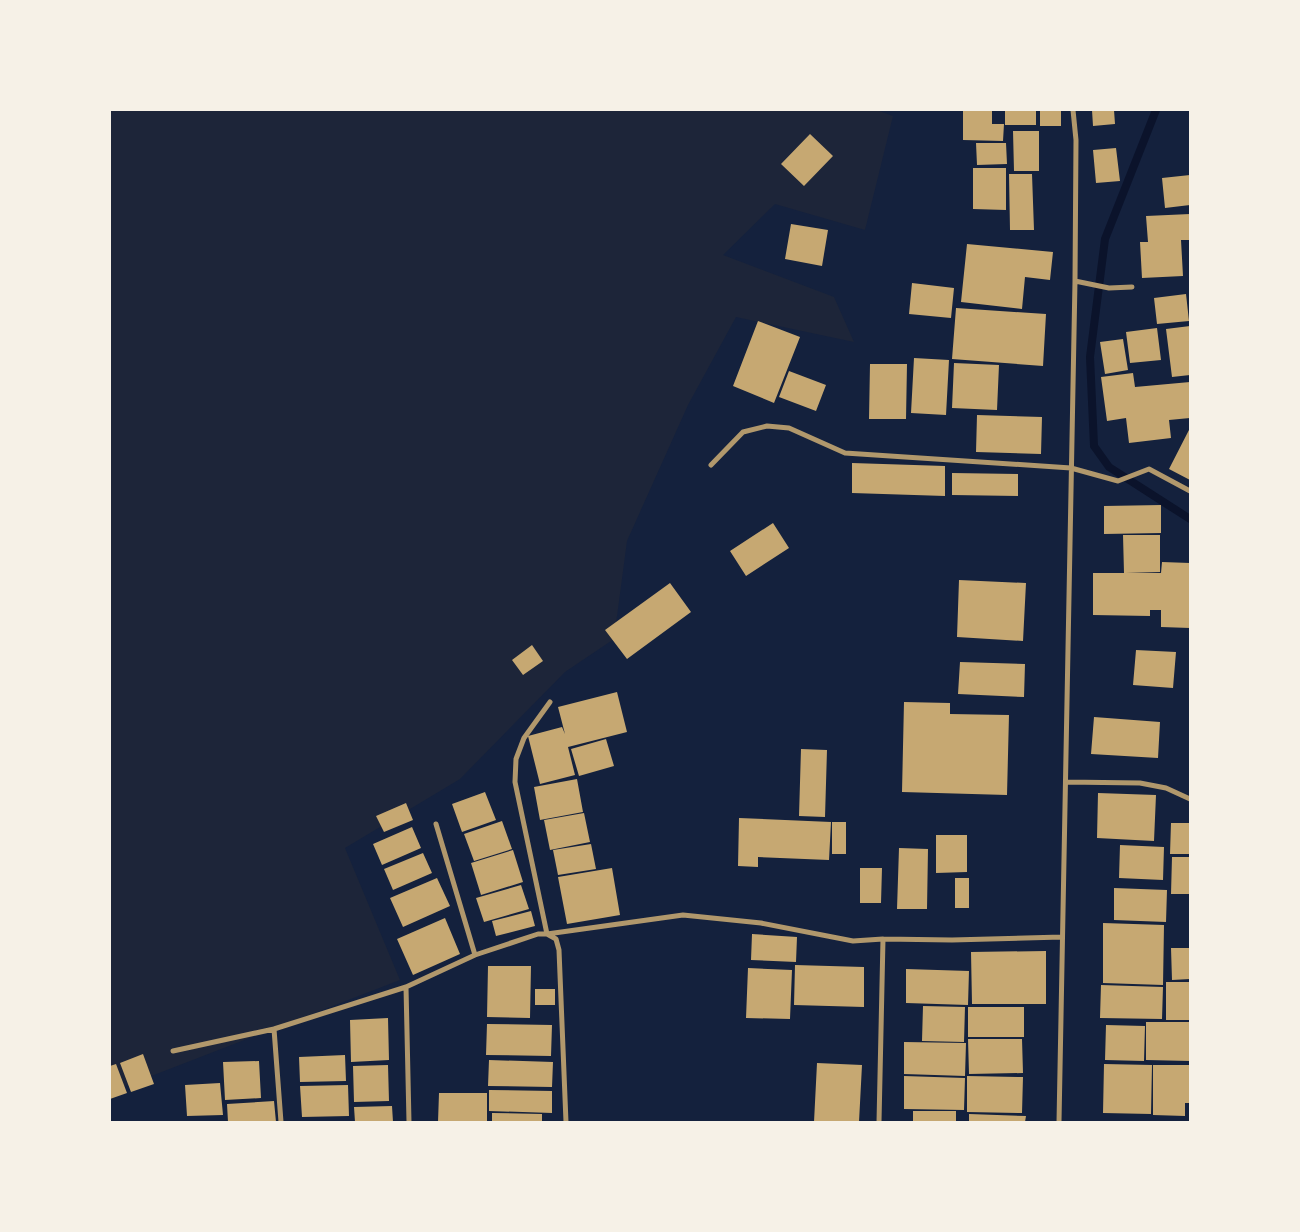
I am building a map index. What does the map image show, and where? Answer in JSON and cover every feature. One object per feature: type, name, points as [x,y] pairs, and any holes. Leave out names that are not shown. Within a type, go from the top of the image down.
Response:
[{"type":"street","points":[[1060,1122],[1075,281],[1076,140],[1073,110]]},
{"type":"street","points":[[1075,281],[1109,288],[1132,287]]},
{"type":"street","points":[[710,465],[743,432],[767,426],[789,428],[845,453],[1071,468],[1118,481],[1149,469],[1190,491]]},
{"type":"street","points":[[550,702],[524,738],[516,759],[515,782],[547,934],[556,939],[559,950],[566,1122]]},
{"type":"street","points":[[1066,782],[1140,783],[1166,788],[1190,800]]},
{"type":"street","points":[[436,824],[476,955]]},
{"type":"street","points":[[173,1051],[274,1029],[406,987],[476,955],[538,934],[683,915],[761,923],[853,941],[1062,937]]},
{"type":"street","points":[[879,1122],[883,939]]},
{"type":"street","points":[[406,987],[409,1122]]},
{"type":"street","points":[[274,1029],[281,1122]]},
{"type":"shaded area","points":[[110,110],[877,110],[893,116],[865,230],[775,204],[723,255],[834,297],[854,342],[736,317],[688,405],[627,541],[614,639],[565,672],[460,779],[345,848],[400,980],[110,1092]]},
{"type":"building","points":[[963,110],[992,110],[992,124],[1004,124],[1003,141],[963,140]]},
{"type":"building","points":[[1005,110],[1036,110],[1036,125],[1005,125]]},
{"type":"building","points":[[1040,110],[1061,110],[1061,126],[1040,126]]},
{"type":"building","points":[[1092,110],[1114,110],[1115,124],[1093,126]]},
{"type":"building","points":[[1013,131],[1039,131],[1039,171],[1014,171]]},
{"type":"building","points":[[810,134],[833,156],[804,186],[781,164]]},
{"type":"building","points":[[976,143],[1006,143],[1007,164],[977,165]]},
{"type":"building","points":[[1116,148],[1120,181],[1096,183],[1093,150]]},
{"type":"building","points":[[973,168],[1006,168],[1006,210],[973,209]]},
{"type":"building","points":[[1009,174],[1032,174],[1034,230],[1010,230]]},
{"type":"building","points":[[1190,175],[1190,205],[1165,208],[1162,178]]},
{"type":"building","points":[[1190,214],[1190,240],[1181,240],[1183,276],[1142,278],[1140,242],[1148,242],[1146,216]]},
{"type":"building","points":[[791,224],[828,230],[822,266],[785,259]]},
{"type":"building","points":[[967,244],[1053,252],[1050,280],[1025,277],[1022,309],[961,302]]},
{"type":"building","points":[[912,283],[954,288],[951,318],[909,314]]},
{"type":"building","points":[[1186,294],[1189,321],[1157,324],[1154,298]]},
{"type":"building","points":[[956,308],[1046,314],[1043,366],[952,359]]},
{"type":"building","points":[[758,321],[800,337],[774,403],[733,386]]},
{"type":"building","points":[[1190,326],[1190,375],[1172,377],[1166,329]]},
{"type":"building","points":[[1157,328],[1161,360],[1130,363],[1126,332]]},
{"type":"building","points":[[1123,339],[1128,370],[1105,374],[1100,342]]},
{"type":"building","points":[[914,358],[949,360],[946,415],[911,413]]},
{"type":"building","points":[[954,363],[999,365],[997,410],[952,408]]},
{"type":"building","points":[[870,364],[907,364],[906,419],[869,419]]},
{"type":"building","points":[[789,371],[826,385],[816,411],[779,397]]},
{"type":"building","points":[[1133,373],[1135,387],[1190,382],[1190,418],[1169,420],[1171,438],[1129,443],[1126,418],[1107,421],[1101,377]]},
{"type":"building","points":[[977,415],[1042,417],[1041,454],[976,452]]},
{"type":"building","points":[[1190,428],[1190,480],[1169,469]]},
{"type":"building","points":[[852,463],[945,466],[945,496],[852,493]]},
{"type":"building","points":[[952,473],[1018,474],[1018,496],[952,495]]},
{"type":"building","points":[[1161,505],[1161,533],[1104,534],[1104,506]]},
{"type":"building","points":[[773,523],[789,548],[746,576],[730,551]]},
{"type":"building","points":[[1123,535],[1160,535],[1160,572],[1126,573],[1161,573],[1162,562],[1190,563],[1190,628],[1161,627],[1161,610],[1150,610],[1150,616],[1093,615],[1093,573],[1124,573]]},
{"type":"building","points":[[959,580],[1026,583],[1023,641],[957,637]]},
{"type":"building","points":[[670,583],[691,612],[627,659],[605,630]]},
{"type":"building","points":[[532,645],[543,661],[523,675],[512,660]]},
{"type":"building","points":[[1136,650],[1176,652],[1173,688],[1133,685]]},
{"type":"building","points":[[960,662],[1025,664],[1024,697],[958,694]]},
{"type":"building","points":[[617,692],[627,732],[568,747],[575,775],[540,784],[528,736],[562,727],[565,734],[558,707]]},
{"type":"building","points":[[904,702],[950,703],[950,714],[1009,715],[1007,795],[902,792]]},
{"type":"building","points":[[1094,717],[1160,722],[1158,758],[1091,754]]},
{"type":"building","points":[[606,739],[614,766],[579,776],[571,749]]},
{"type":"building","points":[[801,749],[827,750],[825,817],[799,816]]},
{"type":"building","points":[[577,779],[583,812],[540,820],[534,787]]},
{"type":"building","points":[[485,792],[496,820],[462,832],[452,804]]},
{"type":"building","points":[[1098,793],[1156,795],[1154,841],[1097,838]]},
{"type":"building","points":[[406,803],[413,820],[384,832],[376,816]]},
{"type":"building","points":[[584,813],[590,842],[550,850],[544,820]]},
{"type":"building","points":[[739,818],[831,822],[829,860],[758,857],[758,867],[738,866]]},
{"type":"building","points":[[502,821],[512,849],[474,861],[464,834]]},
{"type":"building","points":[[832,822],[846,822],[846,854],[832,854]]},
{"type":"building","points":[[1171,823],[1190,823],[1190,854],[1170,854]]},
{"type":"building","points":[[412,827],[421,848],[382,865],[373,844]]},
{"type":"building","points":[[936,835],[967,835],[967,872],[936,873]]},
{"type":"building","points":[[591,844],[596,869],[558,875],[553,850]]},
{"type":"building","points":[[1120,845],[1164,847],[1163,880],[1119,878]]},
{"type":"building","points":[[899,848],[928,849],[927,909],[897,909]]},
{"type":"building","points":[[513,850],[523,882],[481,895],[471,863]]},
{"type":"building","points":[[423,853],[432,873],[393,890],[384,869]]},
{"type":"building","points":[[1172,857],[1190,857],[1190,894],[1171,894]]},
{"type":"building","points":[[612,868],[620,915],[567,924],[558,877]]},
{"type":"building","points":[[860,868],[882,868],[881,903],[860,903]]},
{"type":"building","points":[[437,878],[450,906],[403,927],[390,898]]},
{"type":"building","points":[[955,878],[969,878],[969,908],[955,908]]},
{"type":"building","points":[[521,885],[529,909],[484,922],[476,898]]},
{"type":"building","points":[[1114,888],[1167,890],[1166,922],[1114,920]]},
{"type":"building","points":[[531,911],[535,926],[496,936],[492,921]]},
{"type":"building","points":[[445,918],[460,954],[413,975],[397,939]]},
{"type":"building","points":[[1103,923],[1164,925],[1163,985],[1103,983]]},
{"type":"building","points":[[752,934],[797,937],[796,962],[751,960]]},
{"type":"building","points":[[1171,948],[1190,948],[1190,979],[1172,980]]},
{"type":"building","points":[[1046,951],[1046,1004],[972,1004],[971,952]]},
{"type":"building","points":[[795,965],[864,967],[864,1007],[794,1005]]},
{"type":"building","points":[[488,966],[531,966],[530,1018],[487,1017]]},
{"type":"building","points":[[748,968],[792,970],[790,1019],[746,1018]]},
{"type":"building","points":[[906,969],[969,971],[968,1005],[906,1003]]},
{"type":"building","points":[[1166,982],[1190,982],[1190,1020],[1166,1020]]},
{"type":"building","points":[[1101,985],[1163,987],[1162,1019],[1100,1018]]},
{"type":"building","points":[[535,989],[555,989],[555,1005],[535,1005]]},
{"type":"building","points":[[923,1006],[965,1007],[964,1042],[922,1041]]},
{"type":"building","points":[[968,1007],[1024,1007],[1024,1037],[968,1037]]},
{"type":"building","points":[[388,1018],[389,1060],[351,1062],[350,1020]]},
{"type":"building","points":[[1146,1022],[1190,1022],[1190,1061],[1146,1060]]},
{"type":"building","points":[[487,1024],[552,1025],[551,1056],[486,1055]]},
{"type":"building","points":[[1106,1025],[1145,1026],[1144,1061],[1105,1060]]},
{"type":"building","points":[[968,1039],[1022,1039],[1023,1073],[969,1074]]},
{"type":"building","points":[[904,1042],[966,1043],[965,1076],[904,1074]]},
{"type":"building","points":[[143,1054],[154,1084],[131,1092],[120,1063]]},
{"type":"building","points":[[345,1055],[346,1081],[300,1082],[299,1057]]},
{"type":"building","points":[[489,1060],[553,1062],[552,1087],[488,1086]]},
{"type":"building","points":[[259,1061],[261,1098],[225,1100],[223,1062]]},
{"type":"building","points":[[817,1063],[862,1065],[859,1122],[814,1122]]},
{"type":"building","points":[[116,1064],[127,1093],[110,1099],[110,1066]]},
{"type":"building","points":[[1104,1064],[1152,1065],[1151,1114],[1103,1113]]},
{"type":"building","points":[[388,1065],[389,1101],[354,1102],[353,1066]]},
{"type":"building","points":[[1153,1065],[1190,1065],[1190,1103],[1185,1103],[1185,1116],[1153,1115]]},
{"type":"building","points":[[904,1076],[965,1078],[964,1110],[904,1109]]},
{"type":"building","points":[[967,1076],[1023,1077],[1022,1113],[967,1112]]},
{"type":"building","points":[[220,1083],[223,1115],[187,1116],[185,1085]]},
{"type":"building","points":[[348,1085],[349,1116],[302,1117],[300,1086]]},
{"type":"building","points":[[489,1090],[552,1091],[552,1113],[489,1111]]},
{"type":"building","points":[[439,1093],[487,1093],[487,1122],[438,1122]]},
{"type":"building","points":[[274,1101],[276,1122],[228,1122],[227,1104]]},
{"type":"building","points":[[392,1106],[393,1122],[355,1122],[354,1107]]},
{"type":"building","points":[[913,1111],[956,1111],[956,1122],[913,1122]]},
{"type":"building","points":[[492,1113],[542,1114],[542,1122],[492,1122]]},
{"type":"building","points":[[969,1114],[1026,1116],[1025,1122],[969,1122]]},
{"type":"waterway","points":[[1156,110],[1105,239],[1090,357],[1094,446],[1109,467],[1190,519]]}]
